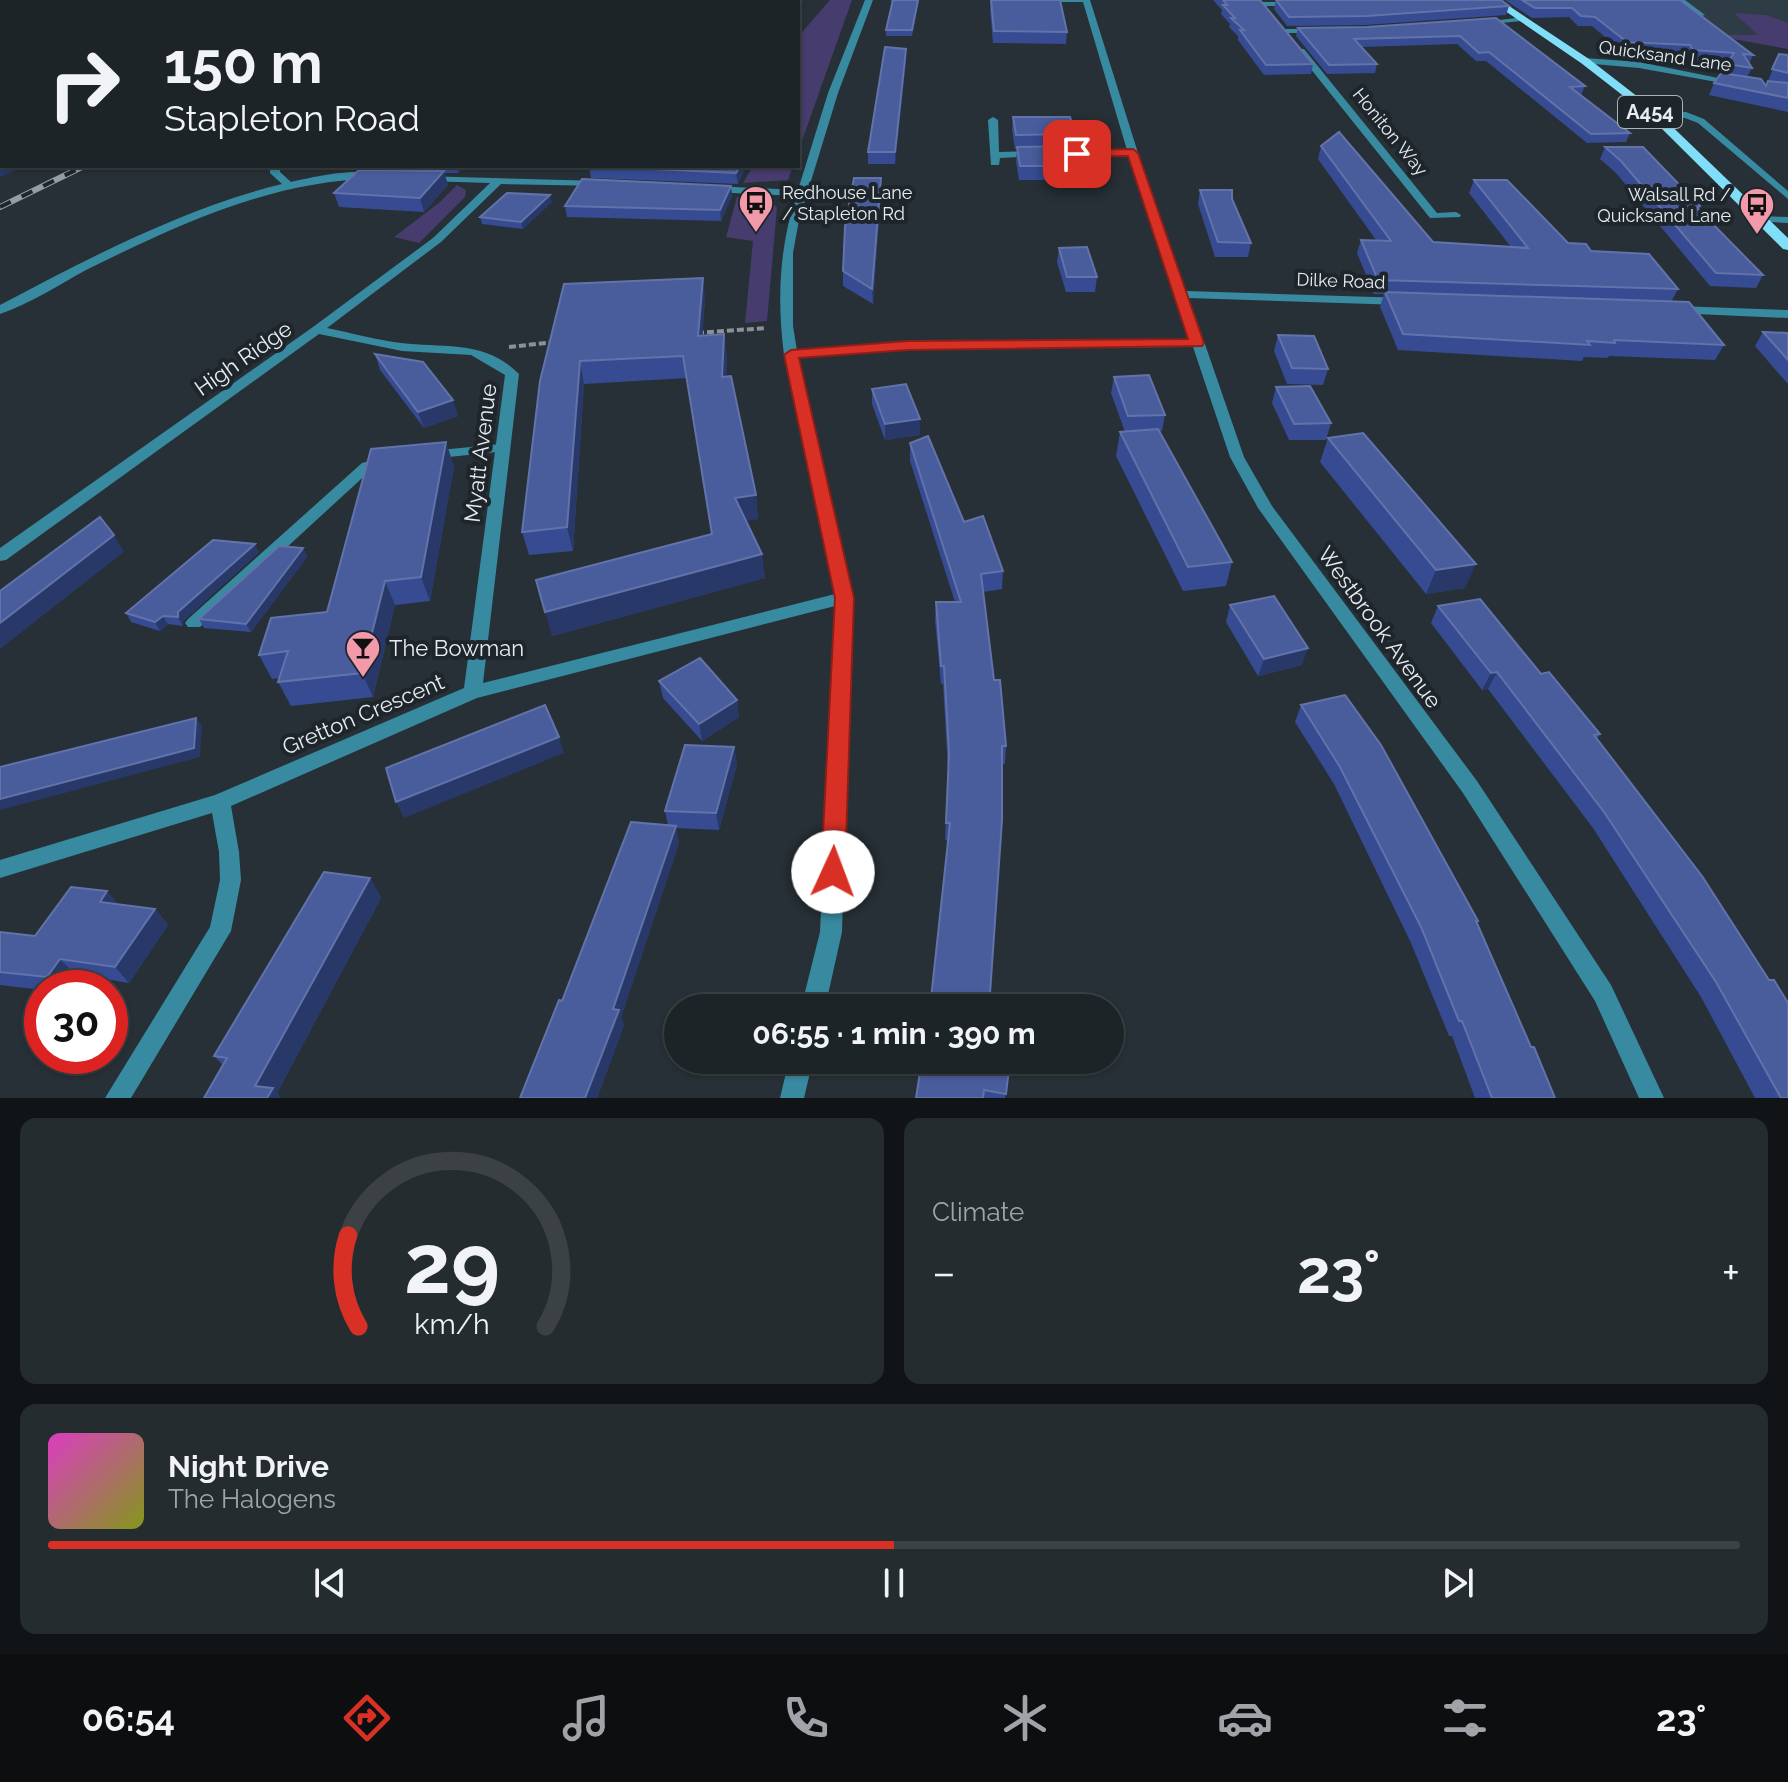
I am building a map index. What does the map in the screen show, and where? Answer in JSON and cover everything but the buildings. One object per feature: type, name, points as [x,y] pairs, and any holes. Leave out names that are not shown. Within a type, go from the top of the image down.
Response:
[{"type":"main road","name":"A454","points":[[1494,0],[1585,61],[1652,113],[1788,246]]},
{"type":"street","points":[[816,994],[831,932],[844,598],[791,355],[787,326],[787,253],[833,93],[869,0]]},
{"type":"street","name":"Westbrook Avenue","points":[[1031,0],[1086,0],[1133,153],[1237,457],[1266,508],[1470,787],[1603,993],[1652,1098]]},
{"type":"street","points":[[1680,0],[1701,15]]},
{"type":"street","points":[[1259,2],[1290,4]]},
{"type":"street","points":[[1259,2],[1268,13]]},
{"type":"street","points":[[1465,24],[1522,19]]},
{"type":"street","name":"Honiton Way","points":[[1277,22],[1434,216],[1456,215]]},
{"type":"street","points":[[1285,31],[1325,31]]},
{"type":"street","points":[[1303,53],[1318,53]]},
{"type":"street","name":"Quicksand Lane","points":[[1585,61],[1639,65],[1746,84]]},
{"type":"street","points":[[1652,113],[1686,115],[1701,121],[1788,196]]},
{"type":"street","points":[[993,120],[994,159],[1133,153]]},
{"type":"street","points":[[275,168],[275,173],[287,183]]},
{"type":"street","points":[[541,181],[551,168]]},
{"type":"street","points":[[0,310],[57,279],[147,237],[287,183],[322,177],[392,177]]},
{"type":"street","points":[[407,177],[618,185]]},
{"type":"street","name":"High Ridge","points":[[0,556],[317,330],[437,240],[499,180]]},
{"type":"street","points":[[695,188],[803,193]]},
{"type":"street","points":[[1760,219],[1788,220]]},
{"type":"street","name":"Dilke Road","points":[[1180,294],[1414,302]]},
{"type":"street","points":[[1663,310],[1788,314]]},
{"type":"street","name":"Myatt Avenue","points":[[317,330],[414,348],[466,347],[493,359],[512,374],[473,692]]},
{"type":"street","points":[[791,355],[908,345],[1197,343]]},
{"type":"street","points":[[194,623],[367,466],[407,458],[501,448]]},
{"type":"street","name":"Gretton Crescent","points":[[0,869],[220,802],[473,692],[844,598]]},
{"type":"street","points":[[117,1098],[220,931],[229,902],[233,873],[220,802]]},
{"type":"street","points":[[792,1098],[798,1074]]},
{"type":"path","points":[[695,333],[787,326]]},
{"type":"path","points":[[493,359],[511,345],[557,342]]},
{"type":"shaded area","points":[[830,0],[852,0],[800,146],[800,35]]},
{"type":"shaded area","points":[[1670,0],[1788,0],[1788,49],[1712,35]]},
{"type":"shaded area","points":[[1734,13],[1766,15],[1788,23],[1788,49],[1712,35],[1758,35]]},
{"type":"shaded area","points":[[752,168],[792,168],[788,180],[743,183]]},
{"type":"shaded area","points":[[457,185],[466,190],[465,197],[419,243],[394,237],[440,202]]},
{"type":"shaded area","points":[[737,197],[762,198],[777,207],[767,321],[745,323],[753,241],[726,237]]},
{"type":"railway","points":[[0,207],[80,168]]},
{"type":"place","name":"Redhouse Lane / Stapleton Rd","points":[[756,234]]},
{"type":"place","name":"Walsall Rd / Quicksand Lane","points":[[1757,236]]},
{"type":"place","name":"The Bowman","points":[[363,679]]},
{"type":"route","points":[[833,872],[844,598],[791,355],[908,345],[1197,343],[1133,153],[1077,154]]}]
